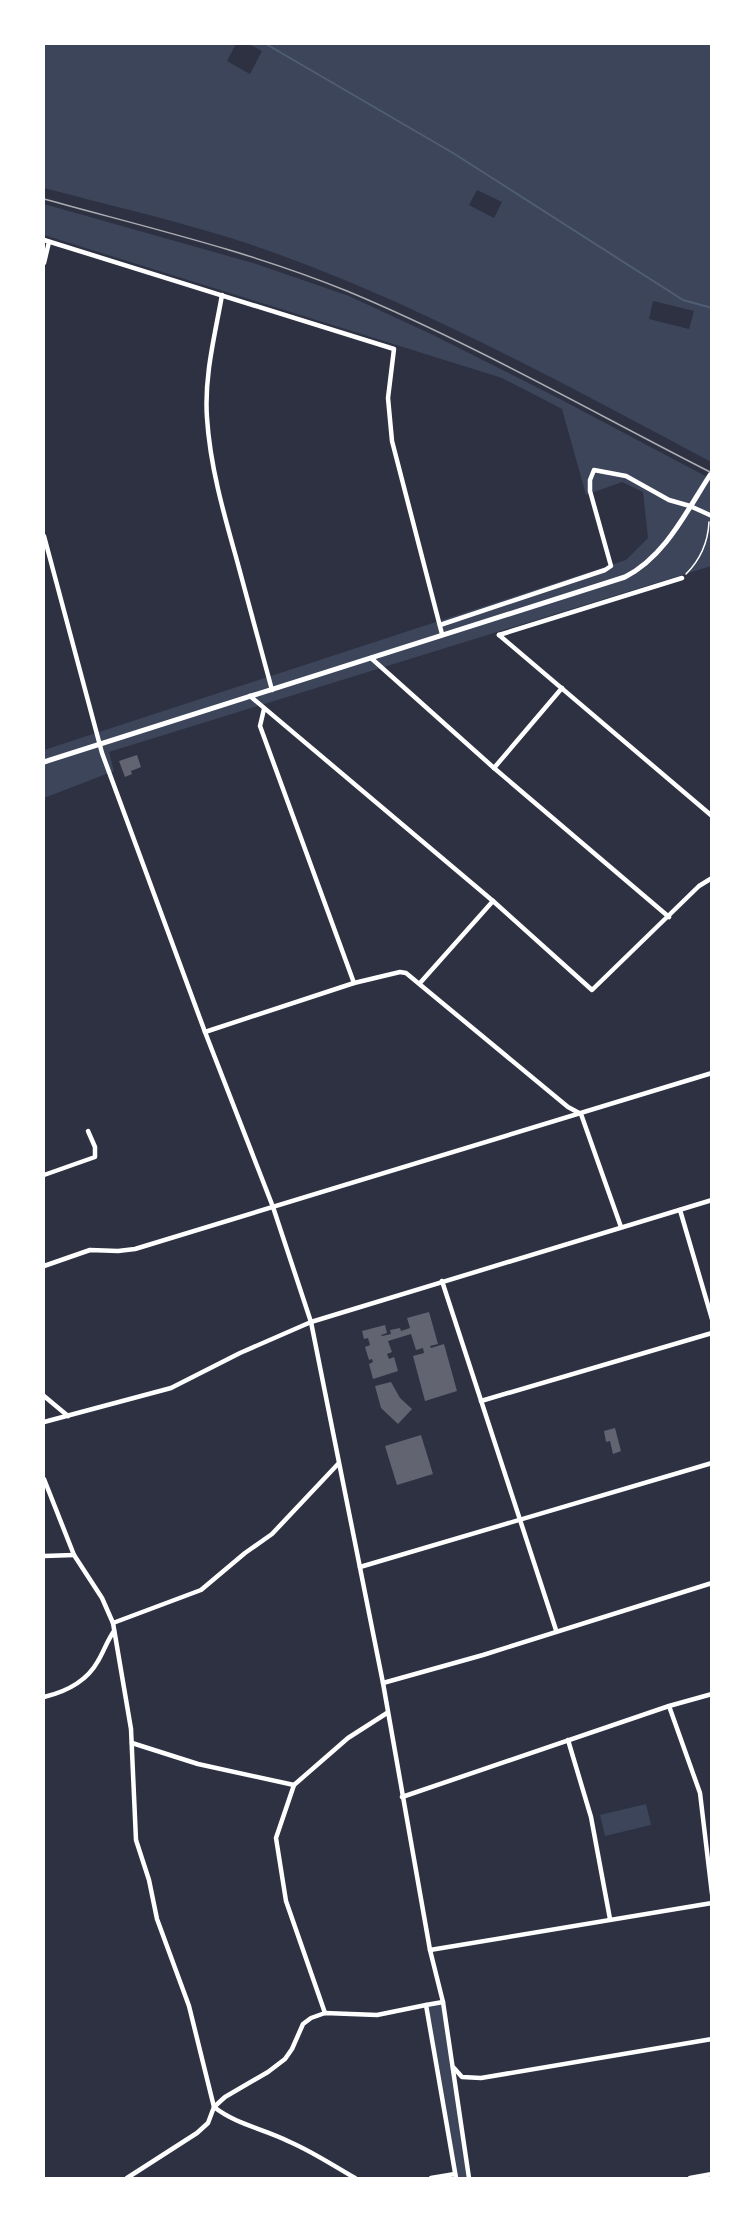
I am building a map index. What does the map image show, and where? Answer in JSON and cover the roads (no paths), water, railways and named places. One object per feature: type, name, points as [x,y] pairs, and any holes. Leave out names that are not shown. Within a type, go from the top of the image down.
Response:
[{"type":"street","points":[[44,263],[46,241],[394,349],[388,398],[392,441],[442,634]]},
{"type":"street","points":[[222,295],[208,374],[207,417],[210,447],[214,474],[272,690]]},
{"type":"street","points":[[440,625],[605,570],[611,566],[590,491],[590,480],[594,470],[626,476],[669,500],[690,506],[710,516]]},
{"type":"street","points":[[44,762],[625,577],[644,566],[660,550],[711,472]]},
{"type":"street","points":[[44,536],[99,744],[205,1032],[273,1207],[311,1322],[383,1683],[430,1950],[443,2002],[469,2178]]},
{"type":"street","points":[[682,578],[499,635],[711,816]]},
{"type":"street","points":[[371,658],[494,768],[669,918]]},
{"type":"street","points":[[494,768],[562,688]]},
{"type":"street","points":[[250,696],[493,901],[592,990],[669,918],[699,886],[711,878]]},
{"type":"street","points":[[264,709],[260,726],[354,983]]},
{"type":"street","points":[[420,983],[493,901]]},
{"type":"street","points":[[205,1032],[354,983],[400,972],[406,973],[568,1107],[580,1114],[621,1227]]},
{"type":"street","points":[[44,1257],[45,1266],[90,1250],[135,1249],[711,1073]]},
{"type":"street","points":[[44,1175],[95,1157],[95,1147],[88,1131]]},
{"type":"street","points":[[44,1422],[171,1388],[240,1353],[311,1322],[711,1200]]},
{"type":"street","points":[[680,1210],[711,1319]]},
{"type":"street","points":[[442,1281],[556,1630]]},
{"type":"street","points":[[481,1401],[711,1333]]},
{"type":"street","points":[[44,1396],[68,1416]]},
{"type":"street","points":[[360,1567],[711,1463]]},
{"type":"street","points":[[113,1623],[201,1590],[272,1534],[339,1464]]},
{"type":"street","points":[[44,1479],[74,1555],[102,1598],[113,1623],[131,1729],[136,1840],[149,1880],[157,1919],[189,2006],[214,2107],[212,2116],[204,2128],[127,2178]]},
{"type":"street","points":[[44,1556],[74,1555]]},
{"type":"street","points":[[383,1683],[483,1655],[556,1630],[711,1583]]},
{"type":"street","points":[[44,1697],[65,1689],[86,1677],[98,1662],[104,1646],[114,1631]]},
{"type":"street","points":[[402,1797],[669,1706],[711,1694]]},
{"type":"street","points":[[669,1706],[700,1793],[711,1894]]},
{"type":"street","points":[[325,2013],[286,1901],[276,1838],[294,1785],[348,1738],[387,1713]]},
{"type":"street","points":[[568,1740],[591,1817],[610,1919]]},
{"type":"street","points":[[132,1743],[198,1764],[294,1785]]},
{"type":"street","points":[[430,1950],[711,1903]]},
{"type":"street","points":[[214,2107],[225,2097],[268,2072],[285,2059],[303,2024],[311,2018],[325,2013],[377,2015],[443,2002]]},
{"type":"street","points":[[426,2005],[456,2176],[431,2178]]},
{"type":"street","points":[[454,2068],[462,2076],[481,2078],[711,2039]]},
{"type":"street","points":[[214,2107],[248,2127],[290,2142],[355,2178]]},
{"type":"street","points":[[690,2178],[711,2174]]},
{"type":"waterway","points":[[266,44],[453,153],[683,300],[712,308]]},
{"type":"tram line","points":[[44,199],[235,252],[347,291],[485,355],[712,473]]}]
